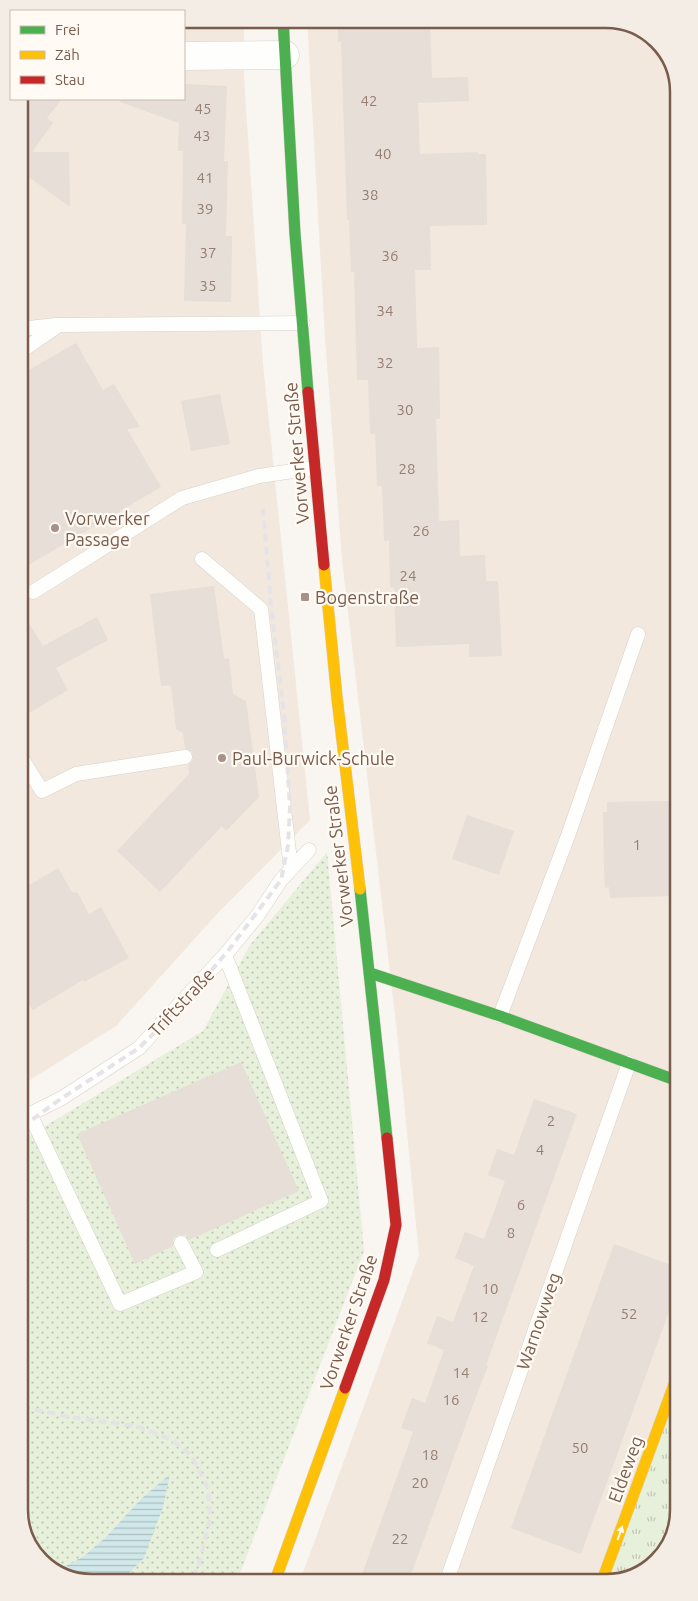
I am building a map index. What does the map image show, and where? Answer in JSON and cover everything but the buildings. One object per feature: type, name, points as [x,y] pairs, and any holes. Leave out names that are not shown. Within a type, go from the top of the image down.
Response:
[{"type":"street","name":"Vorwerker Straße","points":[[278,1573],[384,1280],[396,1225],[370,973],[337,698],[314,468],[295,234],[284,28]]},
{"type":"street","points":[[185,56],[285,55]]},
{"type":"street","points":[[370,973],[500,1016],[670,1078]]},
{"type":"street","name":"Eldeweg","points":[[604,1574],[670,1396]]},
{"type":"lane","points":[[28,328],[59,325],[303,323]]},
{"type":"lane","points":[[28,346],[59,325]]},
{"type":"lane","points":[[33,592],[182,498],[259,476],[314,468]]},
{"type":"lane","points":[[202,559],[261,609],[291,869]]},
{"type":"lane","points":[[500,1016],[569,833],[638,634]]},
{"type":"lane","points":[[28,768],[42,791],[76,774],[185,757]]},
{"type":"lane","name":"Triftstraße","points":[[28,1115],[62,1098],[139,1048],[224,955],[258,915],[281,880],[309,850]]},
{"type":"lane","points":[[217,1250],[321,1201],[224,955]]},
{"type":"lane","name":"Warnowweg","points":[[449,1574],[629,1062]]},
{"type":"lane","points":[[28,1120],[120,1304],[196,1272],[181,1243]]},
{"type":"shaded area","points":[[185,28],[244,28],[244,77],[263,364],[310,820],[217,914],[116,1026],[28,1081],[28,100],[185,100]]},
{"type":"shaded area","points":[[308,28],[610,28],[631,32],[652,46],[664,63],[670,83],[670,1518],[664,1538],[655,1552],[635,1567],[615,1573],[303,1573],[419,1255],[398,1041],[342,560],[325,338]]},
{"type":"green space","points":[[327,852],[364,1251],[240,1573],[88,1573],[67,1569],[43,1552],[34,1538],[29,1522],[28,1136],[203,1031],[250,945]]},
{"type":"green space","points":[[670,1396],[670,1518],[667,1530],[655,1552],[645,1560],[627,1570],[604,1574]]},
{"type":"water","points":[[170,1474],[163,1507],[144,1558],[129,1573],[88,1573],[64,1567],[84,1556],[106,1537],[142,1498]]},
{"type":"railway","points":[[28,1123],[139,1048],[186,1001],[231,947],[281,880],[288,846],[290,807],[284,714],[271,605],[263,509]]},
{"type":"railway","points":[[28,1408],[69,1417],[136,1426],[172,1440],[191,1455],[208,1488],[210,1519],[195,1573]]},
{"type":"traffic: fast","points":[[284,28],[295,234],[308,392]]},
{"type":"traffic: fast","points":[[360,889],[387,1138]]},
{"type":"traffic: fast","points":[[370,973],[500,1016],[670,1078]]},
{"type":"traffic: slow","points":[[324,565],[337,698],[360,889]]},
{"type":"traffic: slow","points":[[278,1573],[345,1388]]},
{"type":"traffic: slow","points":[[604,1574],[670,1396]]},
{"type":"traffic: jam","points":[[308,392],[324,565]]},
{"type":"traffic: jam","points":[[345,1388],[384,1280],[396,1225],[387,1138]]},
{"type":"place","name":"Vorwerker Passage","points":[[55,528]]},
{"type":"place","name":"Bogenstraße","points":[[305,597]]},
{"type":"place","name":"Paul-Burwick-Schule","points":[[222,758]]}]
